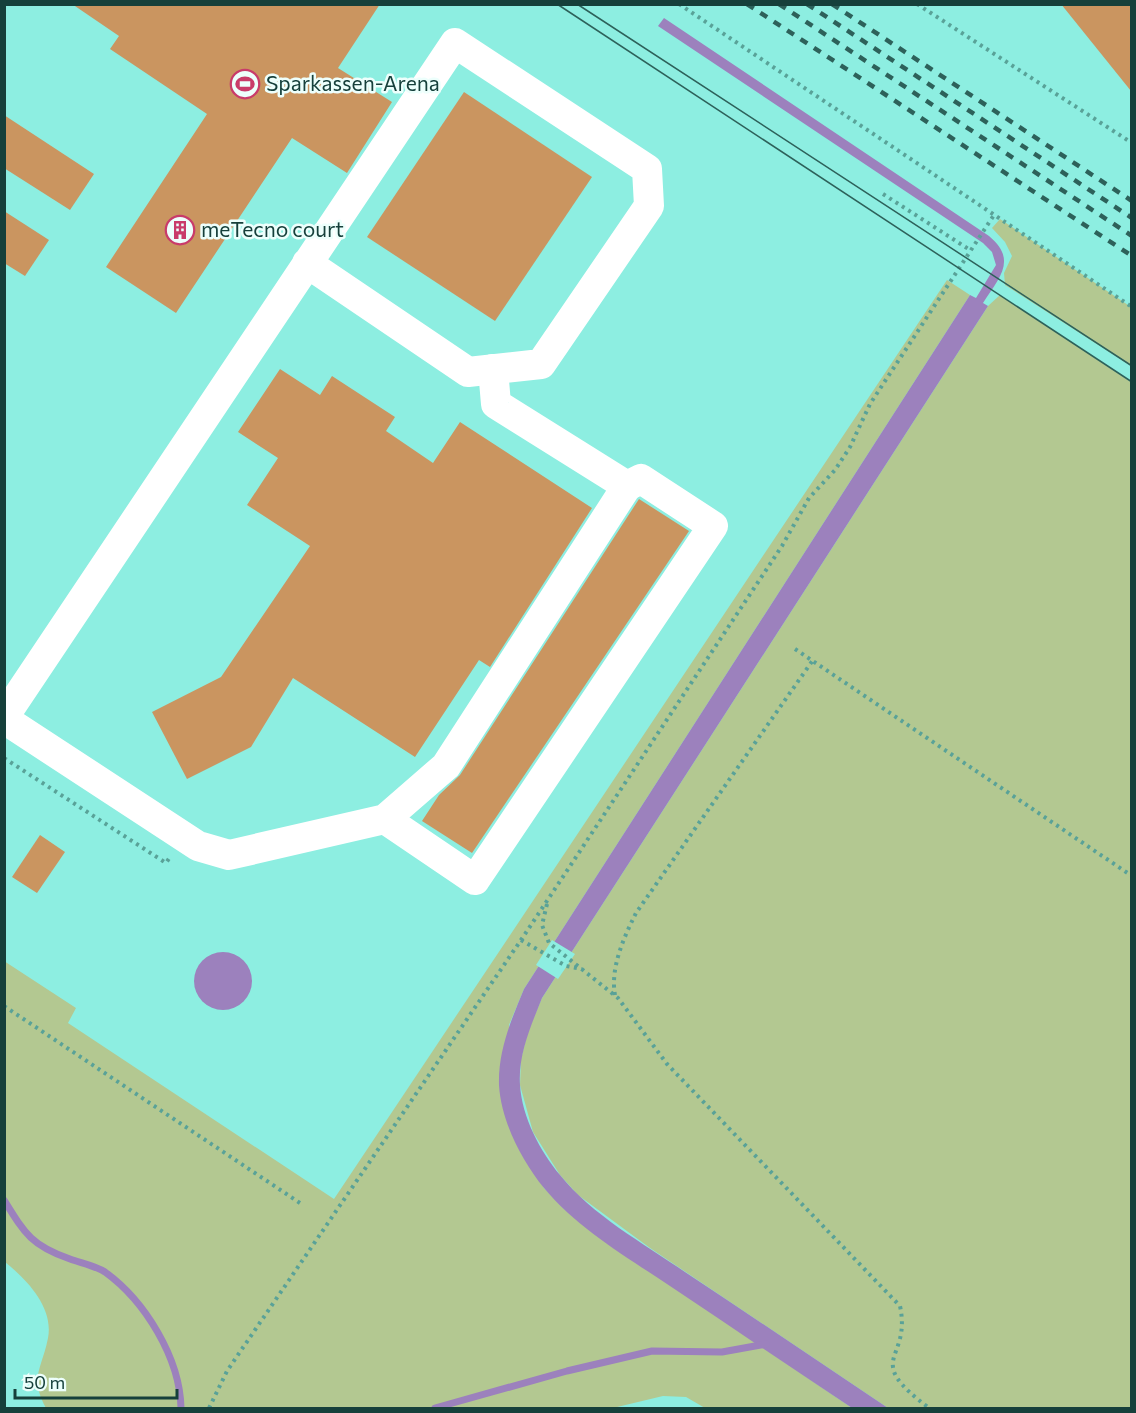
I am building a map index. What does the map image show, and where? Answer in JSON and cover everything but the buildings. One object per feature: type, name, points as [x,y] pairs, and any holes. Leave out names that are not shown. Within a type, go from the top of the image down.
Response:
[{"type":"lane","points":[[307,263],[468,372],[541,364],[650,206],[647,169],[454,43],[307,263],[4,718],[184,837],[198,846],[229,855],[385,819],[446,766],[627,486],[641,479],[713,526],[475,880],[385,819]]},
{"type":"lane","points":[[493,369],[496,404],[627,486]]},
{"type":"path","points":[[679,4],[1131,307]]},
{"type":"path","points":[[917,4],[1131,143]]},
{"type":"path","points":[[883,194],[970,250]]},
{"type":"path","points":[[209,1408],[227,1371],[549,899],[782,546],[809,498],[835,470],[850,447],[870,404],[994,215]]},
{"type":"path","points":[[795,649],[1131,876]]},
{"type":"path","points":[[615,996],[613,985],[617,962],[625,935],[636,913],[813,660]]},
{"type":"path","points":[[4,758],[166,863],[184,837]]},
{"type":"path","points":[[549,899],[542,925],[549,943],[572,959],[615,996],[667,1064],[900,1306],[904,1324],[893,1356],[892,1372],[897,1382],[929,1408]]},
{"type":"path","points":[[521,940],[567,966],[582,969]]},
{"type":"path","points":[[4,1006],[303,1205]]},
{"type":"green space","points":[[1000,219],[1131,307],[1131,366],[1005,285],[1004,273],[1012,256],[1005,242],[992,228]]},
{"type":"green space","points":[[947,280],[970,295],[524,989],[509,1025],[515,1141],[544,1188],[564,1209],[590,1230],[852,1408],[705,1408],[686,1397],[663,1396],[613,1408],[46,1408],[38,1388],[38,1373],[48,1338],[47,1315],[37,1295],[5,1262],[4,961],[76,1008],[68,1023],[334,1199]]},
{"type":"green space","points":[[1000,295],[1131,382],[1131,1408],[888,1408],[650,1248],[578,1195],[560,1175],[533,1132],[520,1085],[521,1059],[528,1031],[542,998],[988,306]]},
{"type":"shaded area","points":[[664,18],[989,236],[1003,253],[1003,269],[983,303],[988,306],[542,998],[523,1051],[520,1074],[521,1097],[533,1133],[546,1155],[560,1175],[587,1203],[635,1239],[888,1408],[852,1408],[587,1229],[557,1203],[528,1166],[508,1126],[501,1099],[499,1072],[503,1048],[524,989],[970,295],[976,298],[996,265],[992,252],[983,243],[658,26]]},
{"type":"shaded area","points":[[217,952],[229,952],[244,960],[252,975],[252,987],[244,1002],[229,1010],[217,1010],[202,1002],[194,987],[194,975],[202,960]]},
{"type":"pier","points":[[552,940],[575,954],[558,979],[536,965]]},
{"type":"waterway","points":[[4,1200],[24,1230],[38,1244],[57,1254],[105,1272],[134,1298],[158,1332],[167,1351],[179,1389],[181,1408]]},
{"type":"waterway","points":[[435,1408],[567,1371],[652,1351],[722,1352],[766,1344]]},
{"type":"tram line","points":[[557,4],[1132,382]]},
{"type":"tram line","points":[[577,4],[1132,366]]},
{"type":"railway","points":[[747,4],[1132,256]]},
{"type":"railway","points":[[779,4],[1132,236]]},
{"type":"railway","points":[[807,4],[1132,218]]},
{"type":"railway","points":[[832,4],[1132,201]]},
{"type":"place","name":"Sparkassen-Arena","points":[[245,84]]},
{"type":"place","name":"meTecno court","points":[[180,230]]}]
